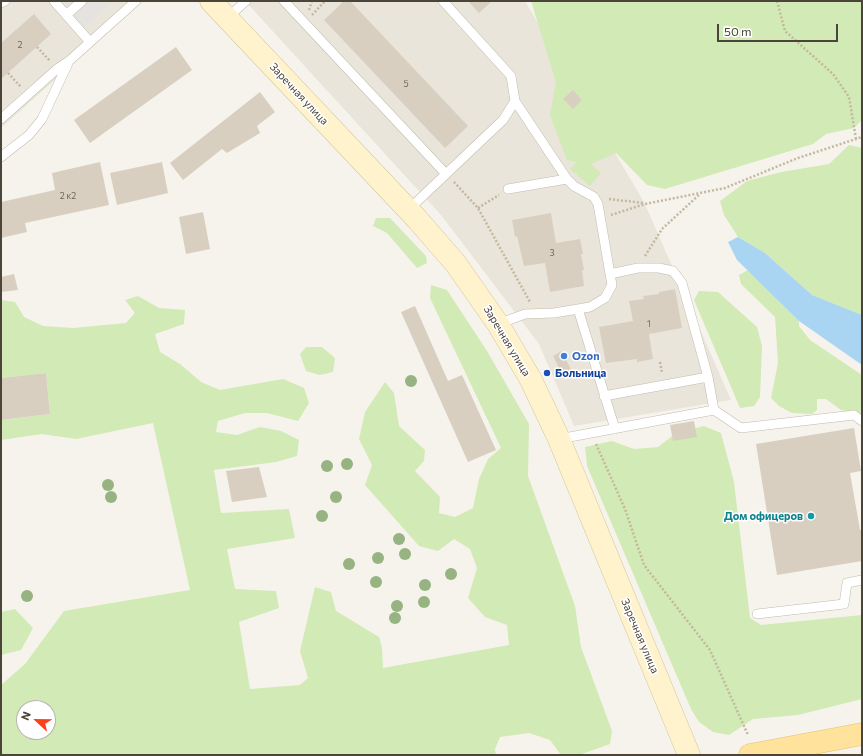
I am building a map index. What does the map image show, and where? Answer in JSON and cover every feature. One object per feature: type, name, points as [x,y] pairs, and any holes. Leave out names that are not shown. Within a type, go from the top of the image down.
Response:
[{"type":"main road","name":"Заречная улица","points":[[211,1],[408,210],[456,264],[498,324],[531,380],[559,439],[689,755]]},
{"type":"main road","points":[[749,745],[862,734]]},
{"type":"lane","points":[[1,3],[5,1]]},
{"type":"lane","points":[[54,1],[90,42]]},
{"type":"lane","points":[[66,15],[82,1]]},
{"type":"lane","points":[[1,119],[56,69],[69,61],[136,1]]},
{"type":"lane","points":[[227,18],[246,1]]},
{"type":"lane","points":[[284,1],[446,174]]},
{"type":"lane","points":[[443,1],[512,76],[515,101],[567,179],[574,186],[594,197],[598,204],[612,285],[605,298],[590,307],[554,313],[525,314],[498,324]]},
{"type":"lane","points":[[1,157],[29,135],[42,119],[69,61]]},
{"type":"lane","points":[[408,210],[503,120],[515,101]]},
{"type":"lane","points":[[508,189],[567,179]]},
{"type":"lane","points":[[610,274],[638,268],[659,268],[673,271],[682,283],[708,377],[714,410]]},
{"type":"lane","points":[[578,309],[614,429]]},
{"type":"lane","points":[[604,396],[708,377]]},
{"type":"lane","points":[[559,439],[714,410],[741,428],[854,415],[862,421]]},
{"type":"lane","points":[[757,614],[844,604],[847,583],[862,580]]},
{"type":"path","points":[[306,24],[325,1]]},
{"type":"path","points":[[777,1],[785,31],[833,74],[849,97],[856,139]]},
{"type":"path","points":[[37,47],[56,69]]},
{"type":"path","points":[[8,72],[28,94]]},
{"type":"path","points":[[600,218],[645,204],[725,188],[798,158],[862,137]]},
{"type":"path","points":[[446,174],[478,208],[536,313]]},
{"type":"path","points":[[478,208],[508,189]]},
{"type":"path","points":[[638,268],[662,229],[700,194]]},
{"type":"path","points":[[594,197],[645,204]]},
{"type":"path","points":[[595,440],[625,509],[644,565],[710,650],[749,745]]},
{"type":"shaded area","points":[[1,1],[143,1],[1,128]]},
{"type":"shaded area","points":[[56,1],[113,1],[76,34],[51,6]]},
{"type":"shaded area","points":[[245,1],[525,1],[644,202],[731,400],[574,426],[539,344],[441,215]]},
{"type":"green space","points":[[531,1],[862,1],[862,120],[854,128],[826,134],[813,144],[665,189],[647,185],[616,153],[591,164],[601,173],[590,186],[570,169],[577,162],[567,160],[550,115],[556,82]]},
{"type":"green space","points":[[849,145],[862,148],[862,315],[812,295],[765,253],[738,237],[724,215],[720,201],[747,181],[781,172],[829,164]]},
{"type":"green space","points":[[376,218],[390,218],[426,256],[427,263],[417,268],[387,233],[373,226]]},
{"type":"green space","points":[[748,270],[799,321],[799,326],[810,340],[862,375],[862,414],[841,410],[826,399],[817,399],[817,410],[812,414],[792,413],[779,406],[771,398],[778,363],[775,317],[741,284],[739,275]]},
{"type":"green space","points":[[431,285],[447,290],[487,351],[529,424],[528,476],[575,606],[581,647],[612,731],[610,744],[579,755],[561,755],[550,740],[529,733],[500,737],[495,749],[496,755],[1,755],[1,685],[25,664],[64,611],[190,590],[153,423],[76,439],[42,434],[1,440],[1,420],[50,414],[46,373],[1,378],[1,300],[15,302],[24,317],[43,326],[73,328],[126,323],[135,313],[125,300],[138,296],[159,308],[185,310],[184,324],[155,334],[160,352],[180,364],[201,382],[220,390],[283,379],[304,388],[309,403],[298,421],[267,413],[245,413],[218,421],[216,432],[237,435],[260,427],[281,431],[299,440],[297,456],[276,462],[214,470],[221,513],[289,509],[295,538],[227,549],[235,589],[276,591],[279,608],[239,622],[250,689],[300,685],[308,678],[300,651],[315,587],[331,592],[336,611],[379,637],[382,648],[383,668],[509,645],[507,625],[485,617],[468,598],[477,568],[470,549],[454,539],[438,551],[419,546],[365,485],[372,465],[359,439],[365,412],[385,382],[394,393],[399,426],[425,450],[424,461],[415,471],[440,497],[439,513],[455,517],[473,508],[479,479],[488,459],[501,448],[430,298]]},
{"type":"green space","points":[[699,291],[718,292],[757,327],[762,346],[760,397],[754,406],[740,408],[694,300]]},
{"type":"green space","points":[[306,347],[322,347],[335,358],[333,372],[320,375],[306,371],[300,354]]},
{"type":"green space","points":[[704,426],[721,433],[734,482],[750,618],[761,625],[862,615],[862,699],[798,715],[753,719],[729,735],[713,732],[699,722],[691,709],[587,466],[585,447],[612,441],[634,449],[658,447],[676,433]]},
{"type":"green space","points":[[15,609],[33,628],[21,650],[1,655],[1,612]]},
{"type":"water","points":[[738,237],[765,253],[812,295],[862,315],[862,365],[799,321],[737,260],[728,242]]},
{"type":"building","points":[[344,1],[350,1],[468,126],[445,148],[324,20]]},
{"type":"building","points":[[468,1],[492,1],[479,13]]},
{"type":"building","points":[[34,14],[51,34],[1,79],[1,43]]},
{"type":"building","points":[[176,47],[192,70],[90,143],[74,120]]},
{"type":"building","points":[[573,90],[582,100],[573,109],[563,99]]},
{"type":"building","points":[[260,92],[275,112],[257,126],[260,133],[227,153],[222,149],[183,180],[170,163]]},
{"type":"building","points":[[100,162],[109,205],[25,223],[27,232],[1,238],[1,202],[55,190],[52,173]]},
{"type":"building","points":[[162,162],[168,193],[117,205],[110,173]]},
{"type":"building","points":[[203,212],[210,249],[186,254],[179,217]]},
{"type":"building","points":[[551,213],[556,243],[580,239],[583,254],[581,254],[584,270],[582,270],[584,286],[550,292],[545,263],[524,266],[517,236],[515,237],[512,220]]},
{"type":"building","points":[[14,274],[18,290],[1,292],[1,277]]},
{"type":"building","points":[[675,289],[682,328],[649,334],[653,359],[637,362],[637,359],[606,363],[599,327],[633,321],[629,301],[644,299],[643,296],[659,294],[659,292]]},
{"type":"building","points":[[415,306],[448,381],[462,375],[496,450],[468,462],[401,312]]},
{"type":"building","points":[[562,351],[571,370],[562,374],[553,356]]},
{"type":"building","points":[[46,373],[50,414],[1,420],[1,378]]},
{"type":"building","points":[[694,421],[697,437],[673,441],[670,425]]},
{"type":"building","points":[[854,428],[861,471],[850,473],[860,530],[862,530],[862,561],[777,575],[756,444]]},
{"type":"building","points":[[259,467],[267,497],[232,502],[226,471]]},
{"type":"place","name":"Ozon","points":[[564,356]]},
{"type":"place","name":"Больница","points":[[547,373]]},
{"type":"place","name":"Дом офицеров","points":[[811,516]]}]
